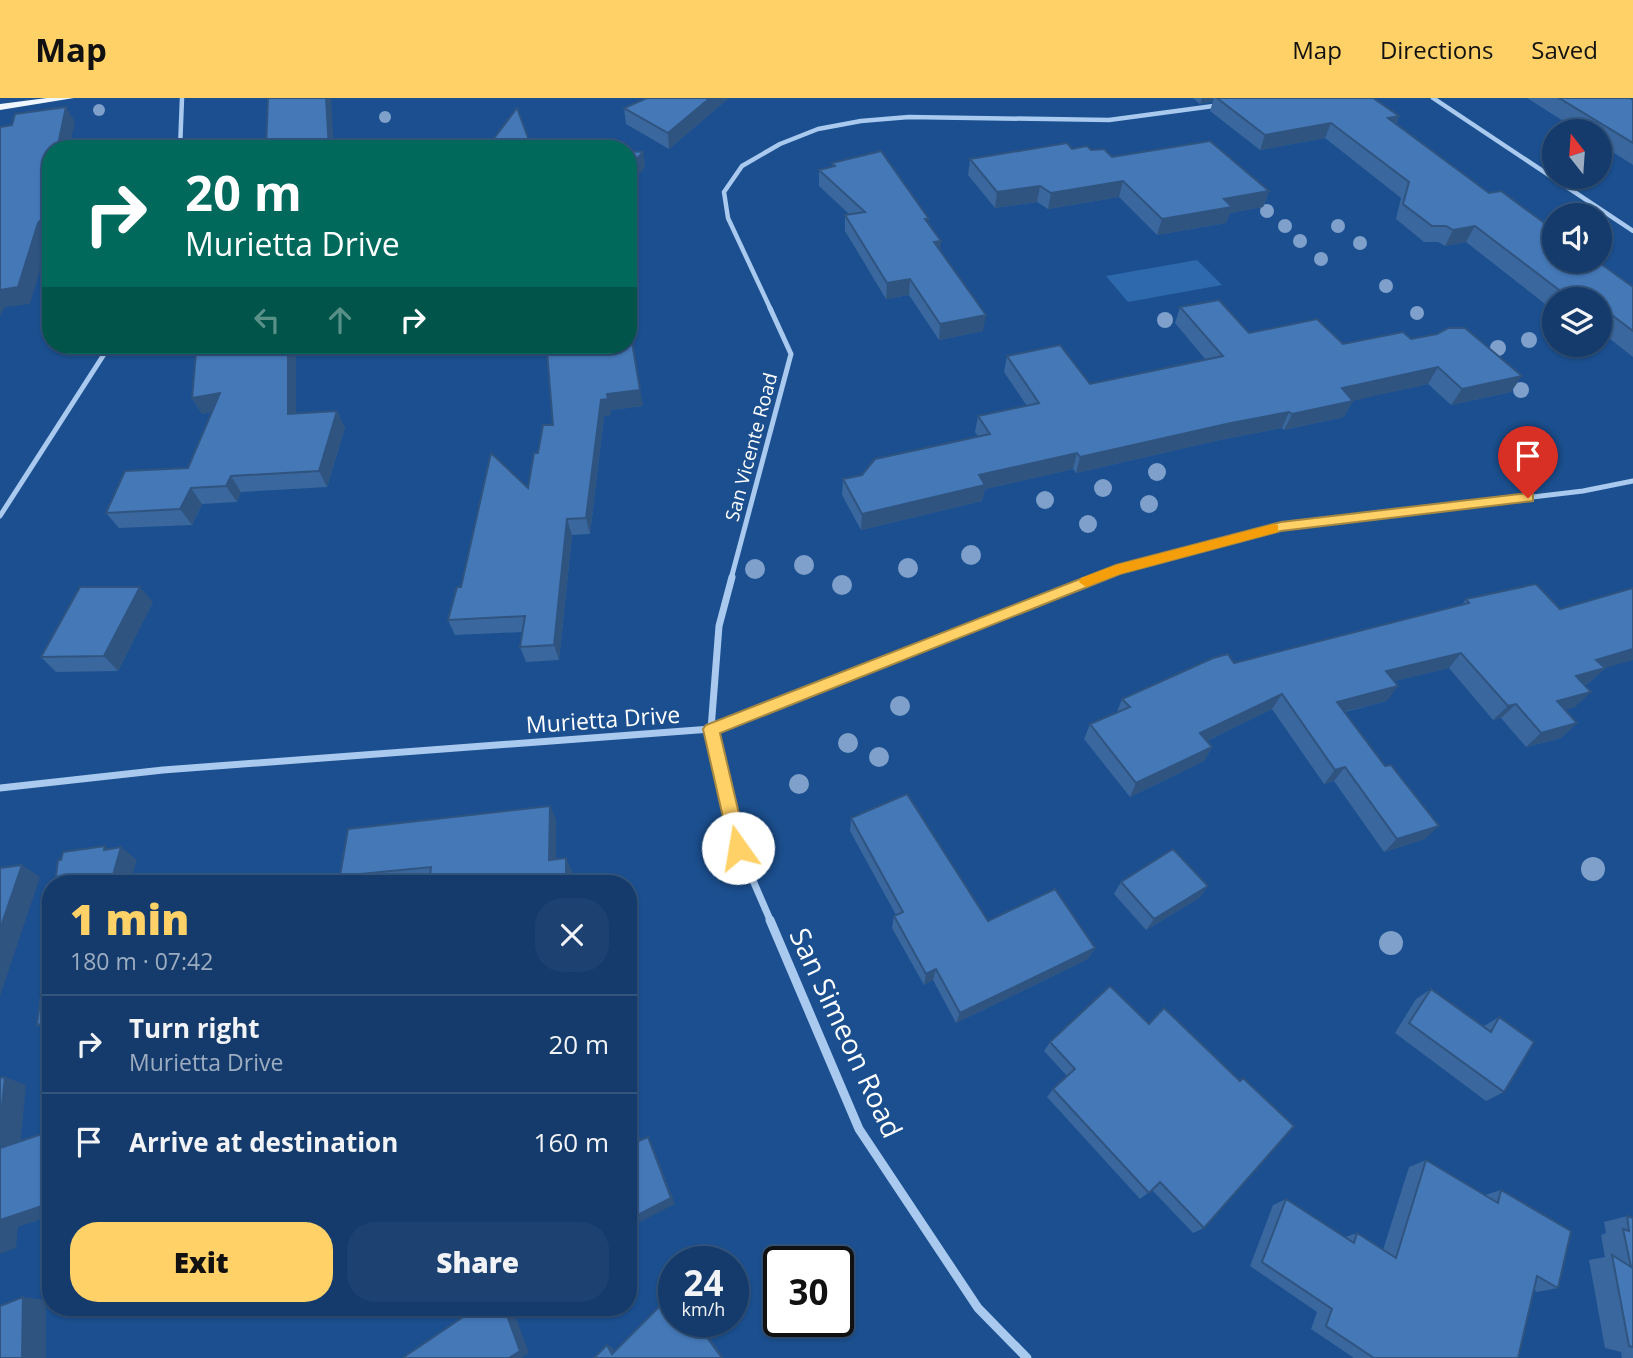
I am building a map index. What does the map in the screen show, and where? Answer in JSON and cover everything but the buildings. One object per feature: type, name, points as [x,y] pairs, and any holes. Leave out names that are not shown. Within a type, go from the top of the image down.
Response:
[{"type":"main road","points":[[0,107],[69,98]]},
{"type":"street","points":[[180,140],[182,98]]},
{"type":"street","points":[[1433,98],[1633,231]]},
{"type":"street","name":"San Vicente Road","points":[[711,729],[719,626],[790,354],[728,218],[724,192],[742,166],[780,144],[818,129],[861,121],[909,117],[1108,121],[1231,103]]},
{"type":"street","points":[[0,516],[104,354]]},
{"type":"street","name":"Murietta Drive","points":[[0,788],[163,770],[711,729],[1116,570],[1281,527],[1583,491],[1633,481]]},
{"type":"street","name":"San Simeon Road","points":[[711,729],[738,848],[859,1129],[978,1308],[1027,1358]]},
{"type":"shaded area","points":[[1197,260],[1222,285],[1128,302],[1106,276]]},
{"type":"slow traffic","points":[[1086,582],[1116,570],[1274,529]]},
{"type":"route","points":[[738,848],[711,729],[1116,570],[1281,527],[1528,498]]}]
